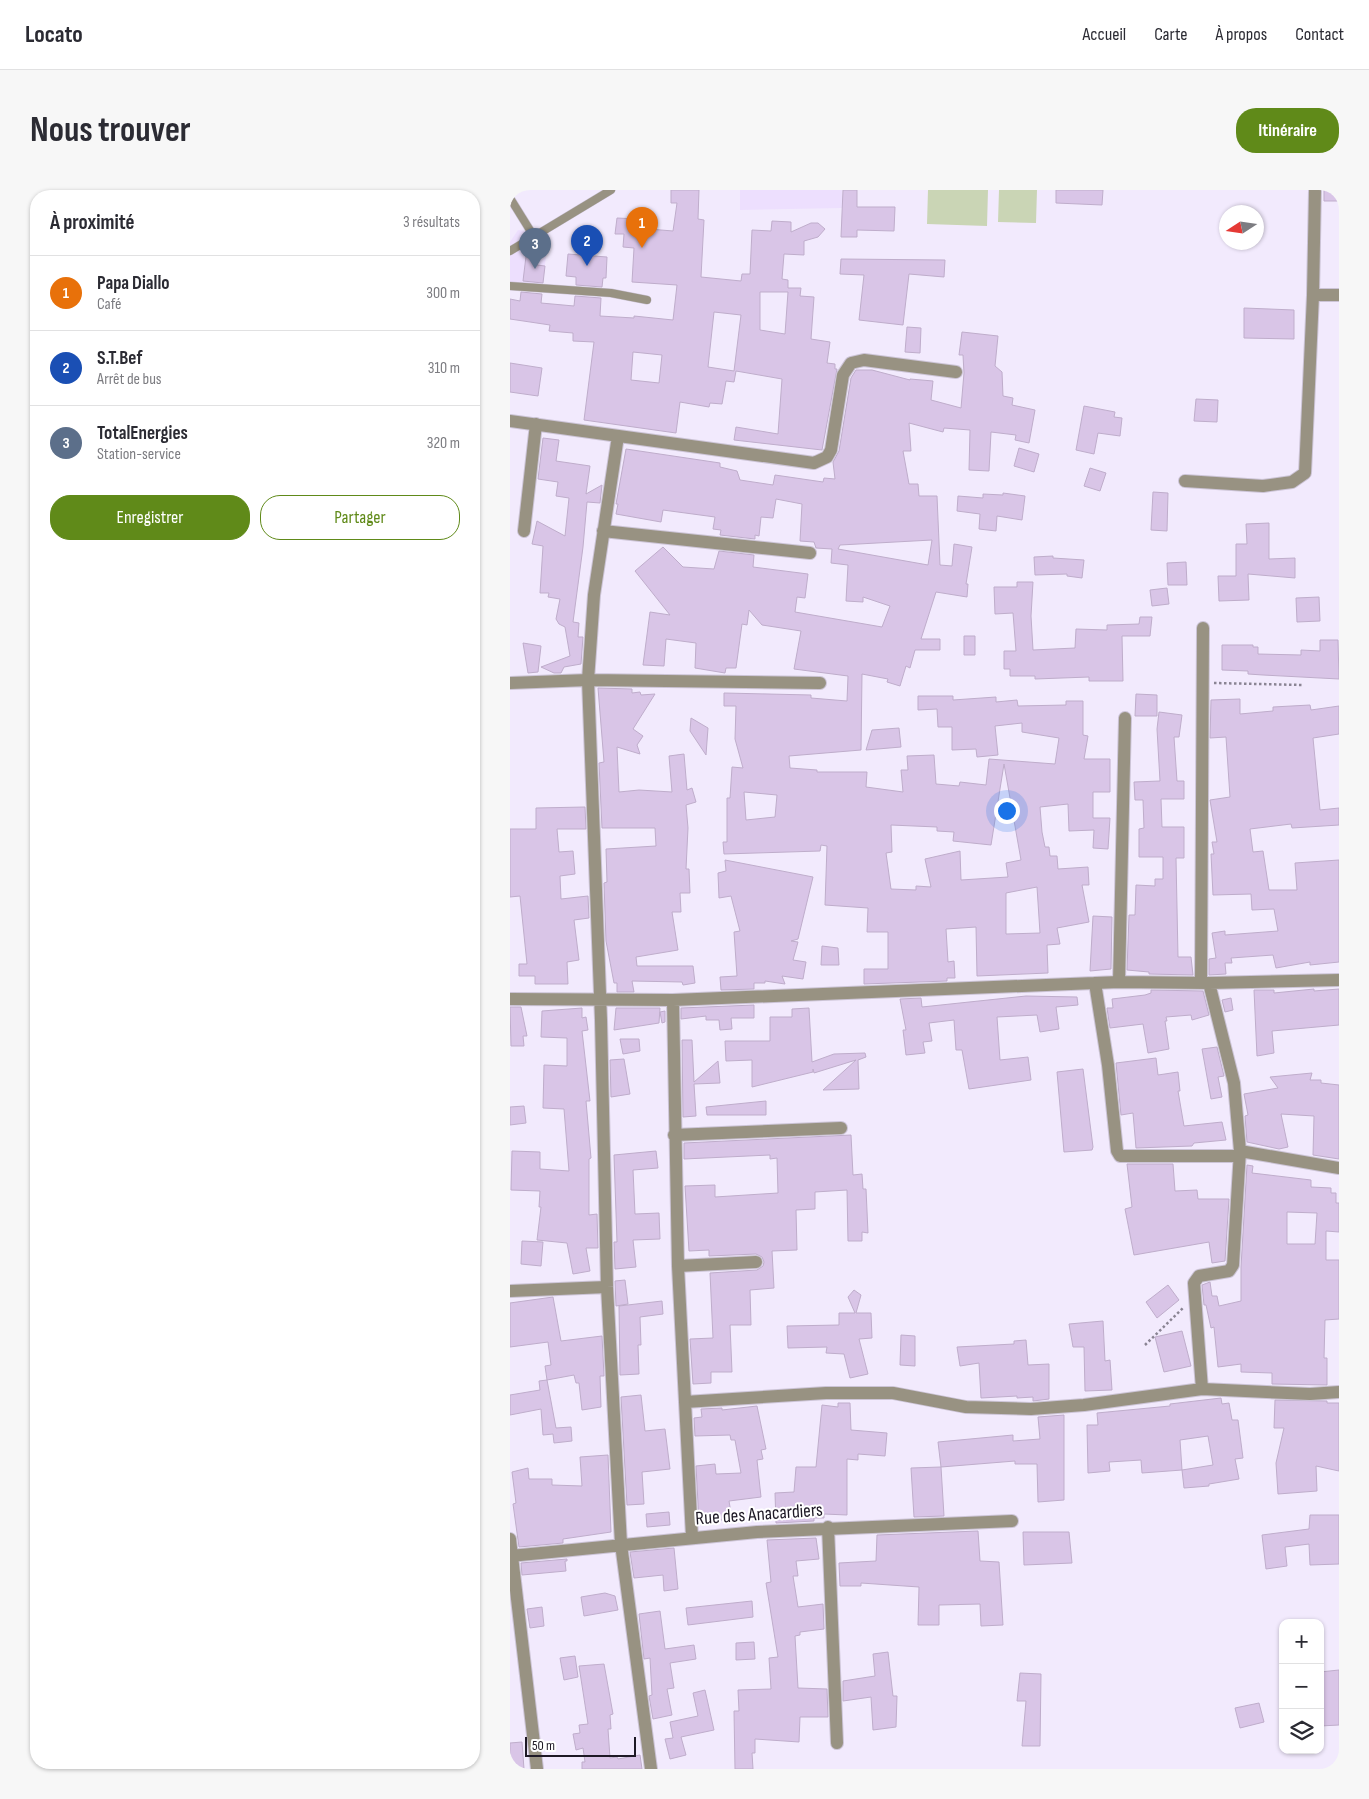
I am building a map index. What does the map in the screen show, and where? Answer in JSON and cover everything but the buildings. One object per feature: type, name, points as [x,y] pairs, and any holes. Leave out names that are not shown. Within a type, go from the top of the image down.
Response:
[{"type":"street","points":[[1185,481],[1263,486],[1292,482],[1305,473],[1313,295],[1315,190]]},
{"type":"street","points":[[1313,295],[1339,295]]},
{"type":"street","points":[[510,421],[814,463],[827,457],[831,450],[843,375],[852,363],[864,360],[956,372]]},
{"type":"street","points":[[524,531],[536,424]]},
{"type":"street","points":[[618,436],[594,595],[588,680],[608,1287],[621,1544],[651,1769]]},
{"type":"street","points":[[603,530],[810,553]]},
{"type":"street","points":[[1202,1389],[1194,1283],[1199,1276],[1229,1271],[1234,1265],[1240,1153],[1234,1083],[1205,983],[1203,628]]},
{"type":"street","points":[[510,683],[588,680],[820,682]]},
{"type":"street","points":[[1119,982],[1125,718]]},
{"type":"street","points":[[510,999],[673,1000],[1119,982],[1205,983],[1339,980]]},
{"type":"street","points":[[1095,983],[1108,1065],[1117,1151],[1120,1156],[1240,1153],[1339,1168]]},
{"type":"street","points":[[673,1000],[674,1135],[678,1266],[692,1537]]},
{"type":"street","points":[[674,1135],[841,1128]]},
{"type":"street","points":[[678,1266],[756,1262]]},
{"type":"street","points":[[510,1291],[608,1287]]},
{"type":"street","points":[[685,1402],[826,1393],[893,1393],[966,1407],[1031,1409],[1084,1405],[1202,1389],[1310,1394],[1339,1392]]},
{"type":"street","name":"Rue des Anacardiers","points":[[511,1556],[692,1537],[828,1527],[1012,1521]]},
{"type":"street","points":[[828,1527],[837,1743]]},
{"type":"street","points":[[510,1539],[537,1769]]},
{"type":"lane","points":[[510,251],[611,190]]},
{"type":"lane","points":[[510,198],[533,236]]},
{"type":"lane","points":[[510,286],[611,293],[647,300]]},
{"type":"path","points":[[1203,683],[1303,685]]},
{"type":"path","points":[[1144,1344],[1194,1297]]},
{"type":"shaded area","points":[[740,190],[842,190],[842,208],[740,210]]},
{"type":"shaded area","points":[[518,230],[549,234],[542,287],[510,283],[510,242]]},
{"type":"green space","points":[[928,190],[988,190],[987,226],[927,224]]},
{"type":"green space","points":[[999,190],[1037,190],[1036,223],[998,222]]},
{"type":"place","name":"Papa Diallo","points":[[642,248]]},
{"type":"place","name":"S.T.Bef","points":[[587,266]]},
{"type":"place","name":"TotalEnergies","points":[[535,269]]}]
